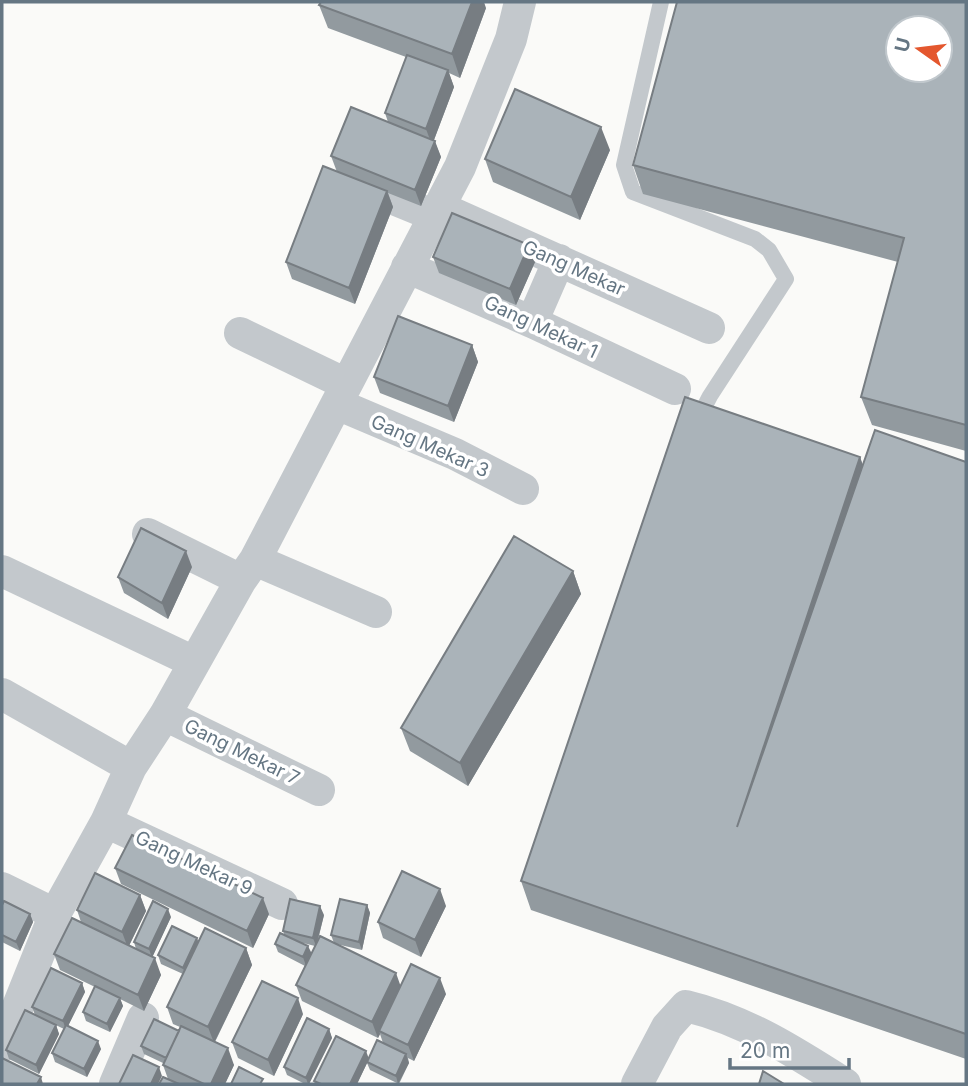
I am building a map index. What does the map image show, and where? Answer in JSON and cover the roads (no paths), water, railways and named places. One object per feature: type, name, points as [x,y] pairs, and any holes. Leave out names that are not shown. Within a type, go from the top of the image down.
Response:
[{"type":"street","points":[[5,1060],[55,914],[106,822],[131,767],[165,715],[248,570],[460,167],[511,39],[520,2]]},
{"type":"street","name":"Gang Mekar","points":[[326,171],[559,260],[709,328]]},
{"type":"street","points":[[532,321],[559,260]]},
{"type":"street","name":"Gang Mekar 1","points":[[407,267],[532,321],[675,389]]},
{"type":"street","name":"Gang Mekar 3","points":[[240,333],[342,394],[523,489]]},
{"type":"street","points":[[147,533],[376,612]]},
{"type":"street","points":[[2,571],[194,662]]},
{"type":"street","points":[[2,694],[131,767]]},
{"type":"street","name":"Gang Mekar 7","points":[[165,715],[319,790]]},
{"type":"street","name":"Gang Mekar 9","points":[[106,822],[282,904]]},
{"type":"street","points":[[2,888],[55,914]]},
{"type":"street","points":[[637,1084],[667,1027],[686,1006],[709,1011],[750,1028],[794,1051],[845,1084]]},
{"type":"street","points":[[115,1084],[143,1018]]},
{"type":"lane","points":[[662,2],[624,165],[634,192],[755,239],[769,250],[786,279],[710,396],[692,432]]}]
